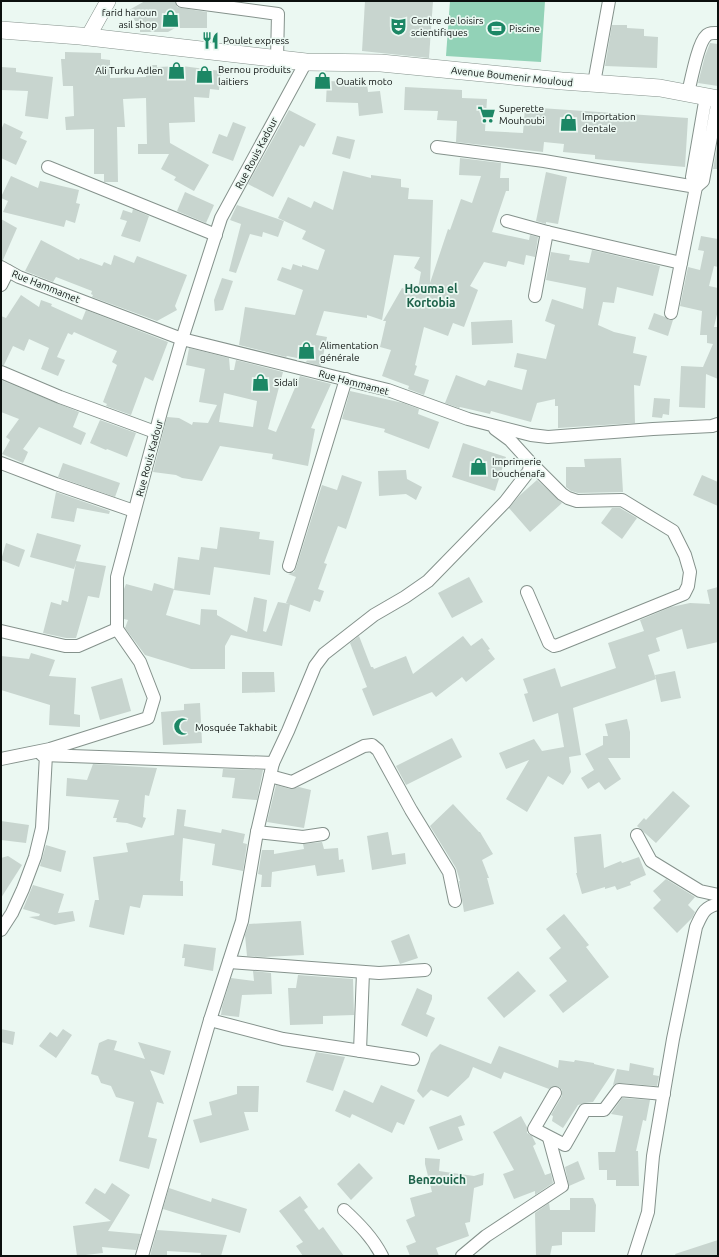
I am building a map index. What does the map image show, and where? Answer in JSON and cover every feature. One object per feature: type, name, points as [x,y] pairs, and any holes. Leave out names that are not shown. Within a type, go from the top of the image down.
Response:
[{"type":"main road","name":"Avenue Boumenir Mouloud","points":[[1,30],[88,37],[306,62],[381,63],[594,84],[660,88],[714,98]]},
{"type":"street","points":[[88,37],[108,1]]},
{"type":"street","points":[[182,1],[278,14],[277,59]]},
{"type":"street","points":[[594,84],[609,1]]},
{"type":"street","points":[[688,93],[701,44],[706,35],[713,33],[718,34]]},
{"type":"street","name":"Rue Rouis Kadour","points":[[117,629],[117,577],[155,432],[182,339],[216,235],[222,218],[306,62]]},
{"type":"street","points":[[671,313],[696,187],[702,181],[714,98]]},
{"type":"street","points":[[437,147],[544,161],[696,187]]},
{"type":"street","points":[[48,167],[216,235]]},
{"type":"street","points":[[507,221],[547,232],[681,263]]},
{"type":"street","points":[[535,296],[547,232]]},
{"type":"street","points":[[1,285],[4,269]]},
{"type":"street","name":"Rue Hammamet","points":[[4,269],[26,280],[182,339],[388,390],[468,419],[531,435],[548,437],[712,426],[718,424]]},
{"type":"street","points":[[1,372],[60,397],[155,432]]},
{"type":"street","points":[[289,566],[346,379]]},
{"type":"street","points":[[491,425],[510,440],[530,462],[562,494],[568,498],[577,501],[622,500],[673,531],[685,554],[690,572],[688,586],[684,594],[554,646],[549,643],[527,592]]},
{"type":"street","points":[[1,462],[56,484],[134,511]]},
{"type":"street","points":[[142,1256],[210,1020],[242,921],[257,832],[273,762],[288,731],[315,666],[324,654],[374,614],[405,597],[428,581],[505,502],[529,471],[530,462]]},
{"type":"street","points":[[1,631],[65,646],[78,646],[117,629],[140,662],[154,698],[148,718],[50,749],[1,759]]},
{"type":"street","points":[[270,776],[292,782],[364,746],[372,745],[378,750],[411,810],[449,872],[454,901]]},
{"type":"street","points":[[24,754],[273,762]]},
{"type":"street","points":[[1,930],[12,913],[24,889],[35,857],[42,828],[46,755]]},
{"type":"street","points":[[257,832],[303,837],[323,834]]},
{"type":"street","points":[[637,835],[644,851],[651,861],[700,891],[718,895]]},
{"type":"street","points":[[634,1256],[648,1212],[653,1156],[675,1032],[696,927],[702,913],[709,906],[718,904]]},
{"type":"street","points":[[229,962],[379,973],[425,970]]},
{"type":"street","points":[[360,1051],[363,972]]},
{"type":"street","points":[[210,1020],[283,1039],[413,1059]]},
{"type":"street","points":[[555,1093],[534,1129],[565,1145],[584,1110],[604,1110],[619,1090],[664,1094]]},
{"type":"street","points":[[462,1256],[486,1236],[562,1186],[549,1138]]},
{"type":"street","points":[[344,1210],[368,1234],[382,1256]]},
{"type":"green space","name":"Piscine","points":[[450,1],[545,1],[541,62],[446,56]]},
{"type":"building","name":"farid haroun asil shop","points":[[145,1],[175,1],[177,7],[207,12],[207,28],[175,28],[168,32],[140,32],[140,21],[135,21],[129,10]]},
{"type":"building","name":"Centre de loisirs scientifiques","points":[[365,1],[433,1],[429,58],[362,51]]},
{"type":"building","points":[[612,25],[627,25],[627,28],[644,29],[644,36],[658,37],[657,68],[605,66]]},
{"type":"building","points":[[710,43],[718,44],[718,86],[698,83]]},
{"type":"building","points":[[65,52],[101,53],[101,59],[110,60],[110,78],[146,77],[146,65],[157,65],[157,67],[182,66],[221,71],[219,90],[210,89],[209,98],[194,97],[195,122],[169,123],[170,143],[209,165],[194,191],[174,180],[176,177],[161,169],[169,154],[138,154],[138,144],[147,144],[146,98],[123,99],[125,127],[117,127],[118,182],[104,182],[104,174],[94,174],[94,129],[66,130],[65,117],[74,116],[73,86],[63,86],[61,59],[65,59]]},
{"type":"building","points":[[1,67],[16,68],[16,72],[53,77],[48,119],[25,116],[28,91],[1,90]]},
{"type":"building","points":[[327,81],[354,82],[354,85],[367,84],[368,92],[380,91],[383,113],[359,116],[358,103],[326,102]]},
{"type":"building","points":[[405,87],[462,90],[462,98],[487,99],[485,131],[523,133],[525,107],[688,118],[685,167],[595,159],[595,155],[563,152],[564,144],[544,142],[543,152],[456,142],[457,121],[437,120],[438,111],[404,110]]},
{"type":"building","points":[[289,110],[316,124],[304,147],[300,145],[273,197],[248,184]]},
{"type":"building","points":[[233,122],[246,127],[233,161],[212,153],[219,134],[227,137]]},
{"type":"building","points":[[4,123],[23,132],[20,138],[27,141],[16,165],[1,158],[1,130]]},
{"type":"building","points":[[337,136],[355,140],[350,159],[332,154]]},
{"type":"building","points":[[718,141],[718,169],[713,169]]},
{"type":"building","points":[[460,158],[501,163],[500,178],[509,178],[509,191],[506,191],[492,232],[529,240],[530,235],[538,237],[535,257],[526,255],[524,265],[508,261],[506,267],[484,262],[470,286],[478,290],[464,327],[453,323],[448,336],[424,327],[414,375],[429,380],[424,395],[408,389],[409,386],[382,376],[391,350],[380,347],[386,321],[383,321],[402,288],[417,293],[421,272],[414,268],[420,257],[394,255],[382,320],[367,315],[367,318],[324,311],[316,335],[327,337],[321,366],[306,362],[307,360],[286,357],[239,345],[245,307],[295,315],[303,290],[277,280],[282,267],[291,270],[293,264],[318,270],[325,250],[302,239],[306,231],[278,218],[288,197],[311,208],[314,201],[333,210],[343,171],[371,178],[371,175],[401,179],[401,187],[409,188],[408,199],[433,200],[430,283],[448,229],[450,230],[461,199],[472,203],[481,176],[459,175]]},
{"type":"building","points":[[546,172],[567,177],[558,224],[546,222],[546,224],[536,221]]},
{"type":"building","points":[[11,176],[38,188],[40,181],[79,190],[76,203],[80,204],[75,223],[66,220],[64,227],[3,212],[8,201],[1,197]]},
{"type":"building","points":[[185,192],[214,205],[206,223],[177,211]]},
{"type":"building","points":[[237,205],[284,221],[278,237],[263,232],[262,237],[250,234],[236,273],[229,271],[241,224],[230,220]]},
{"type":"building","points":[[133,209],[149,216],[140,242],[121,236],[127,221],[120,219],[123,210],[132,213]]},
{"type":"building","points":[[1,219],[17,228],[3,260],[1,260]]},
{"type":"building","points":[[701,236],[718,239],[718,267],[714,266],[709,286],[718,288],[718,310],[714,327],[718,327],[718,379],[706,374],[705,408],[679,407],[681,366],[703,367],[713,344],[707,343],[707,335],[700,335],[702,311],[680,306],[688,267],[700,270],[704,251],[698,250]]},
{"type":"building","points":[[41,240],[79,260],[80,258],[102,266],[104,262],[111,265],[114,255],[134,263],[137,256],[187,275],[175,306],[177,310],[157,321],[92,297],[92,291],[56,277],[53,282],[25,271]]},
{"type":"building","points":[[592,250],[660,266],[653,296],[617,287],[614,303],[603,302],[598,325],[614,332],[636,337],[633,353],[647,356],[640,386],[634,385],[635,423],[558,428],[558,406],[555,406],[555,399],[537,403],[531,422],[491,411],[490,414],[459,408],[445,403],[456,375],[485,386],[488,380],[522,390],[527,370],[514,367],[517,353],[546,359],[555,325],[545,321],[552,299],[583,309],[586,288],[546,280],[551,252],[570,255],[569,260],[589,263]]},
{"type":"building","points":[[222,278],[233,281],[223,310],[215,311],[214,300]]},
{"type":"building","points":[[21,295],[39,307],[41,300],[52,304],[51,306],[82,320],[86,310],[168,342],[153,381],[145,377],[131,415],[106,406],[107,404],[103,402],[117,365],[112,362],[117,351],[74,332],[72,335],[68,333],[57,357],[65,360],[58,376],[41,369],[49,348],[29,339],[24,351],[13,346],[4,365],[1,365],[1,316],[6,318]]},
{"type":"building","points":[[654,313],[669,320],[673,320],[668,336],[648,329]]},
{"type":"building","points":[[512,320],[513,343],[472,345],[471,322]]},
{"type":"building","points":[[189,348],[229,358],[230,370],[234,370],[236,360],[283,372],[268,429],[276,432],[300,376],[331,384],[311,428],[315,429],[308,466],[272,459],[273,454],[220,446],[202,481],[182,478],[176,475],[153,472],[167,417],[179,418],[192,425],[193,422],[208,423],[217,405],[199,402],[205,369],[186,365]],"holes":[[[224,393],[257,401],[253,427],[219,422]]]},
{"type":"building","points":[[1,380],[79,412],[73,427],[86,433],[81,445],[39,427],[23,449],[28,452],[23,463],[2,454],[10,440],[6,437],[19,419],[1,412]]},
{"type":"building","points":[[350,391],[403,403],[419,409],[418,414],[439,422],[429,449],[384,432],[385,429],[342,419]]},
{"type":"building","points":[[654,398],[670,399],[669,415],[663,414],[662,418],[652,417]]},
{"type":"building","points":[[100,420],[136,433],[127,457],[90,443]]},
{"type":"building","name":"Imprimerie bouchenafa","points":[[463,443],[506,457],[495,491],[452,477]]},
{"type":"building","points":[[621,458],[623,492],[578,493],[571,491],[566,487],[566,467],[585,467],[584,459]]},
{"type":"building","points":[[63,463],[120,483],[115,497],[58,477]]},
{"type":"building","points":[[406,470],[407,479],[422,487],[416,500],[406,494],[379,496],[378,471]]},
{"type":"building","points":[[342,475],[362,482],[346,529],[338,526],[324,563],[327,564],[318,589],[324,591],[320,602],[314,600],[310,612],[286,603],[296,577],[288,574],[294,572],[296,568],[322,485],[337,490]]},
{"type":"building","points":[[702,475],[718,482],[718,506],[693,495]]},
{"type":"building","points":[[537,480],[562,503],[530,532],[509,508],[519,496]]},
{"type":"building","points":[[56,492],[110,511],[109,514],[77,508],[74,522],[51,518]]},
{"type":"building","points":[[612,508],[620,508],[637,518],[622,539],[601,523]]},
{"type":"building","points":[[220,527],[260,532],[259,539],[274,541],[270,575],[214,567],[210,595],[174,590],[178,557],[199,560],[201,547],[217,549]]},
{"type":"building","points":[[37,533],[81,545],[76,561],[106,566],[99,598],[88,596],[76,638],[66,638],[43,633],[51,602],[61,605],[62,600],[68,602],[76,563],[74,569],[30,557]]},
{"type":"building","points":[[6,543],[25,550],[19,567],[1,560]]},
{"type":"building","points":[[469,577],[483,602],[452,618],[438,593]]},
{"type":"building","points":[[154,583],[174,589],[166,615],[200,625],[201,609],[217,610],[217,615],[247,632],[254,597],[267,600],[263,631],[266,632],[278,602],[290,604],[282,646],[231,635],[225,646],[225,669],[191,669],[145,655],[125,628],[128,620],[124,619],[124,589],[126,584],[152,591]]},
{"type":"building","points":[[718,587],[718,642],[687,649],[682,629],[656,638],[660,651],[648,655],[656,679],[573,708],[581,755],[569,757],[571,772],[563,785],[548,776],[527,812],[506,799],[529,760],[506,769],[499,753],[534,739],[542,751],[564,747],[558,713],[533,722],[524,694],[528,693],[523,679],[555,668],[561,687],[616,668],[608,643],[644,631],[640,620],[671,607],[690,603],[710,604],[707,590]]},
{"type":"building","points":[[359,636],[371,667],[374,669],[406,656],[413,674],[463,636],[471,646],[482,638],[490,649],[488,650],[495,659],[466,682],[462,677],[436,697],[432,692],[373,716],[362,689],[367,687],[350,643]]},
{"type":"building","points":[[31,653],[55,660],[49,676],[76,678],[74,714],[80,715],[80,727],[49,725],[50,705],[1,690],[1,656],[29,659]]},
{"type":"building","points":[[675,671],[681,698],[661,702],[655,675]]},
{"type":"building","points":[[242,672],[274,672],[275,692],[242,693]]},
{"type":"building","points":[[122,678],[131,711],[100,720],[91,687]]},
{"type":"building","name":"Mosquée Takhabit","points":[[200,703],[202,743],[163,745],[161,712],[184,710],[184,704]]},
{"type":"building","points":[[627,719],[630,732],[630,758],[608,758],[621,779],[605,790],[599,782],[588,789],[581,778],[594,770],[585,754],[603,745],[603,736],[608,736],[605,724]]},
{"type":"building","points":[[452,738],[462,757],[406,785],[396,766]]},
{"type":"building","points":[[93,764],[157,768],[149,796],[145,795],[143,817],[146,818],[142,828],[127,823],[116,822],[117,818],[113,818],[119,800],[66,796],[67,778],[87,780]]},
{"type":"building","points":[[223,769],[263,770],[257,800],[232,798],[235,778],[222,777]]},
{"type":"building","points":[[276,785],[290,789],[299,787],[311,790],[304,828],[267,822]]},
{"type":"building","points":[[673,791],[690,806],[656,843],[637,826],[644,818],[646,820]]},
{"type":"building","points":[[453,804],[480,832],[493,854],[482,860],[489,878],[487,878],[494,904],[464,912],[460,881],[456,868],[430,826]]},
{"type":"building","points":[[177,809],[186,810],[184,826],[221,833],[222,829],[245,834],[243,843],[247,844],[243,871],[212,865],[215,844],[183,838],[180,881],[183,881],[183,896],[143,895],[140,908],[130,906],[124,935],[89,927],[95,900],[99,900],[93,857],[128,852],[126,843],[174,835]]},
{"type":"building","points":[[1,821],[29,825],[26,843],[1,840]]},
{"type":"building","points":[[388,832],[392,855],[405,853],[406,864],[372,870],[367,836]]},
{"type":"building","points":[[601,834],[604,868],[621,861],[622,863],[639,857],[646,875],[630,882],[631,885],[617,890],[615,886],[605,889],[605,887],[582,894],[576,873],[574,837]]},
{"type":"building","points":[[322,842],[324,849],[338,848],[339,860],[343,859],[345,872],[317,876],[315,865],[272,872],[271,887],[261,887],[262,875],[258,874],[262,850],[274,850],[274,854],[304,849],[303,844]]},
{"type":"building","points":[[46,845],[66,851],[61,872],[40,866]]},
{"type":"building","points":[[8,856],[22,865],[1,898],[1,858]]},
{"type":"building","points":[[666,879],[695,897],[688,905],[695,912],[692,918],[677,933],[653,908],[661,900],[653,891]]},
{"type":"building","points":[[33,885],[64,894],[58,913],[73,911],[75,921],[55,925],[29,917],[39,916],[40,914],[23,909]]},
{"type":"building","points":[[564,914],[589,945],[586,947],[609,977],[563,1013],[549,995],[567,981],[549,958],[561,948],[546,929]]},
{"type":"building","points":[[301,921],[304,955],[265,957],[247,956],[245,935],[249,924]]},
{"type":"building","points":[[409,934],[418,958],[400,964],[391,941]]},
{"type":"building","points":[[184,944],[216,948],[213,971],[184,966],[185,958],[182,958]]},
{"type":"building","points":[[253,971],[271,973],[272,994],[242,995],[239,1017],[221,1015],[231,978],[254,981]]},
{"type":"building","points":[[518,971],[536,991],[504,1018],[487,998]]},
{"type":"building","points":[[298,975],[353,979],[354,1015],[323,1016],[323,1024],[290,1025],[288,988],[296,988]]},
{"type":"building","points":[[417,988],[432,995],[432,999],[426,1014],[435,1018],[427,1037],[401,1025]]},
{"type":"building","points":[[1,1029],[15,1032],[13,1045],[1,1042]]},
{"type":"building","points":[[63,1029],[72,1035],[56,1058],[39,1046],[50,1032],[57,1037]]},
{"type":"building","points":[[108,1039],[117,1041],[114,1050],[145,1059],[138,1042],[171,1051],[164,1075],[150,1070],[164,1104],[157,1102],[148,1137],[157,1139],[149,1169],[119,1161],[134,1102],[116,1097],[111,1086],[101,1083],[98,1076],[91,1074],[99,1043]]},
{"type":"building","points":[[440,1044],[491,1064],[499,1046],[558,1068],[559,1060],[574,1062],[575,1060],[594,1063],[615,1069],[593,1102],[578,1105],[563,1128],[552,1121],[553,1116],[551,1115],[562,1096],[562,1090],[559,1087],[555,1086],[549,1089],[504,1072],[501,1079],[473,1067],[469,1077],[448,1097],[431,1090],[423,1098],[417,1091],[431,1053]]},
{"type":"building","points":[[316,1052],[345,1057],[333,1091],[306,1082]]},
{"type":"building","points":[[630,1063],[654,1068],[653,1075],[659,1076],[657,1086],[620,1083],[613,1085],[617,1069],[629,1071]]},
{"type":"building","points":[[381,1085],[415,1100],[404,1125],[397,1122],[392,1133],[352,1114],[350,1118],[335,1111],[344,1090],[373,1103]]},
{"type":"building","points":[[237,1086],[259,1086],[258,1112],[244,1112],[249,1130],[200,1143],[193,1120],[212,1115],[209,1102],[237,1094]]},
{"type":"building","points":[[622,1098],[650,1100],[646,1121],[643,1120],[636,1151],[638,1151],[639,1186],[616,1186],[616,1180],[607,1180],[607,1170],[599,1170],[598,1152],[615,1152],[623,1116],[611,1114]]},
{"type":"building","points":[[461,1115],[465,1125],[458,1127],[463,1140],[438,1150],[429,1127]]},
{"type":"building","points":[[521,1116],[527,1127],[527,1133],[532,1136],[536,1144],[533,1146],[545,1175],[551,1173],[553,1183],[535,1195],[535,1191],[514,1199],[503,1174],[514,1170],[493,1132]]},
{"type":"building","points":[[425,1158],[440,1159],[439,1171],[474,1176],[484,1173],[483,1185],[474,1188],[470,1222],[465,1223],[469,1236],[436,1248],[439,1256],[410,1256],[406,1246],[416,1242],[406,1220],[415,1216],[410,1198],[432,1192],[425,1164]]},
{"type":"building","points":[[578,1161],[585,1179],[569,1186],[565,1167]]},
{"type":"building","points":[[359,1163],[373,1178],[351,1200],[337,1184]]},
{"type":"building","points":[[112,1183],[130,1195],[108,1231],[141,1234],[136,1250],[102,1247],[103,1253],[77,1256],[73,1226],[111,1221],[85,1203],[95,1188],[105,1194]]},
{"type":"building","points":[[169,1188],[211,1202],[212,1198],[247,1209],[240,1233],[163,1209]]},
{"type":"building","points":[[300,1196],[308,1207],[304,1210],[319,1230],[323,1227],[344,1256],[303,1256],[296,1246],[303,1242],[279,1211]]},
{"type":"building","points":[[570,1198],[593,1198],[596,1205],[595,1232],[562,1232],[562,1245],[552,1246],[550,1256],[536,1256],[535,1213],[549,1203],[550,1210],[570,1210]]},
{"type":"building","points":[[157,1230],[227,1235],[221,1256],[200,1256],[201,1253],[167,1251],[167,1256],[150,1256]]},
{"type":"building","points":[[718,1240],[718,1256],[676,1256],[675,1254]]},
{"type":"place","name":"farid haroun asil shop","points":[[170,18]]},
{"type":"place","name":"Centre de loisirs scientifiques","points":[[398,26]]},
{"type":"place","name":"Piscine","points":[[496,28]]},
{"type":"place","name":"Poulet express","points":[[210,40]]},
{"type":"place","name":"Ali Turku Adlen","points":[[176,70]]},
{"type":"place","name":"Bernou produits laitiers","points":[[205,75]]},
{"type":"place","name":"Ouatik moto","points":[[323,81]]},
{"type":"place","name":"Superette Mouhoubi","points":[[486,114]]},
{"type":"place","name":"Importation dentale","points":[[569,122]]},
{"type":"place","name":"Alimentation générale","points":[[307,351]]},
{"type":"place","name":"Sidali","points":[[261,382]]},
{"type":"place","name":"Imprimerie bouchenafa","points":[[479,467]]},
{"type":"place","name":"Mosquée Takhabit","points":[[182,727]]},
{"type":"district","name":"Houma el Kortobia","points":[[431,296]]},
{"type":"district","name":"Benzouich","points":[[437,1180]]}]
